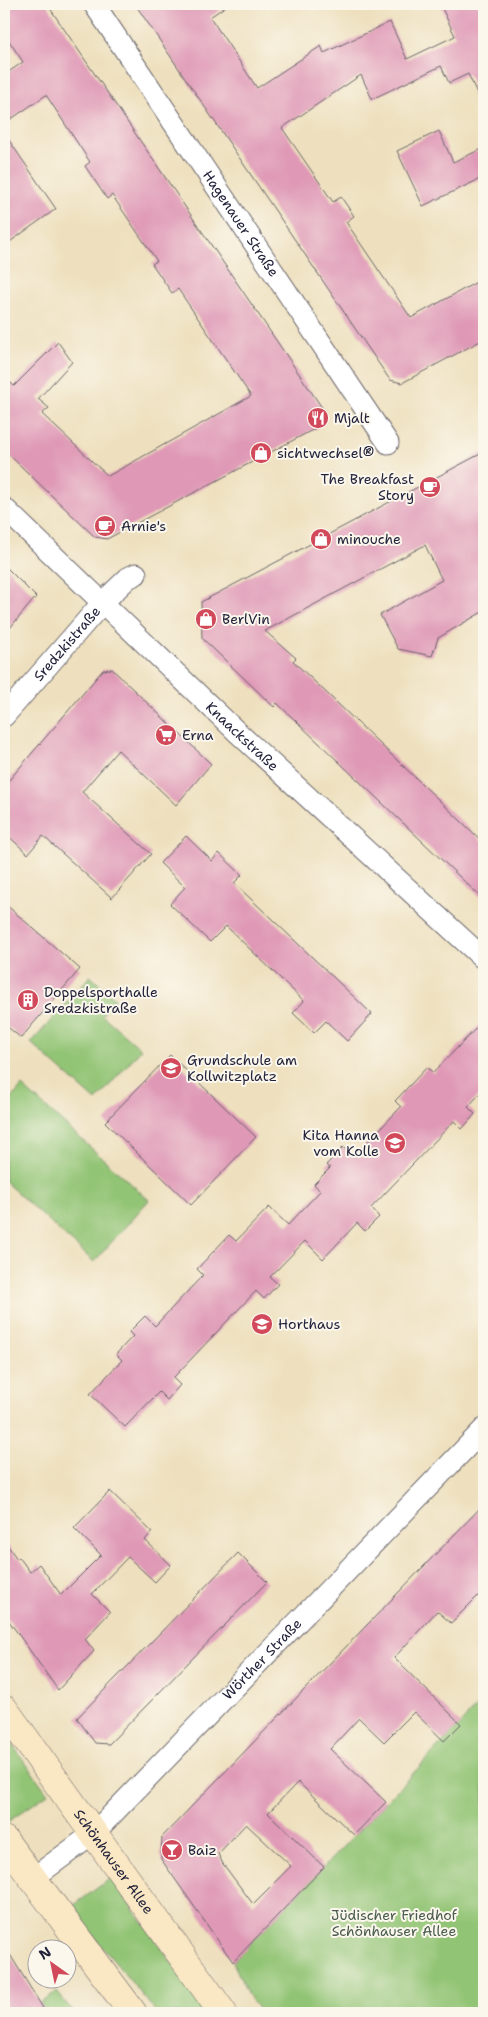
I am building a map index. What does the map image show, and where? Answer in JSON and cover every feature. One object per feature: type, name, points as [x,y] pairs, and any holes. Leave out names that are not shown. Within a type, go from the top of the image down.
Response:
[{"type":"main road","name":"Schönhauser Allee","points":[[4,1709],[223,2013]]},
{"type":"main road","points":[[4,1840],[133,2013]]},
{"type":"street","name":"Hagenauer Straße","points":[[94,4],[388,443]]},
{"type":"street","name":"Knaackstraße","points":[[4,508],[236,731],[484,959]]},
{"type":"street","name":"Sredzkistraße","points":[[4,716],[103,602],[128,578],[136,574]]},
{"type":"street","name":"Wörther Straße","points":[[32,1880],[94,1833],[484,1429]]},
{"type":"green space","points":[[90,976],[116,999],[102,1015],[141,1049],[96,1101],[31,1043]]},
{"type":"green space","points":[[22,1086],[149,1200],[94,1262],[4,1181],[4,1107]]},
{"type":"green space","name":"Jüdischer Friedhof Schönhauser Allee","points":[[484,1699],[484,2013],[262,2013],[250,1999],[233,1962]]},
{"type":"green space","points":[[4,1733],[48,1794],[6,1823],[4,1820]]},
{"type":"green space","points":[[111,1878],[208,2013],[157,2013],[70,1908]]},
{"type":"green space","points":[[57,1992],[74,2013],[47,2013],[40,2004]]},
{"type":"building","points":[[4,4],[47,4],[325,412],[320,426],[107,539],[95,537],[4,450],[4,376],[14,386],[58,342],[72,362],[38,399],[49,408],[42,414],[108,476],[251,396],[178,289],[172,293],[152,264],[157,261],[112,195],[107,199],[85,166],[90,162],[46,95],[4,124],[4,75],[23,62],[4,33]]},
{"type":"building","points":[[135,4],[229,4],[210,17],[257,88],[321,46],[324,53],[390,22],[407,59],[455,36],[440,4],[484,4],[484,108],[468,74],[449,83],[441,66],[372,99],[361,75],[282,128],[333,202],[341,197],[354,216],[346,222],[411,318],[484,278],[484,339],[402,383],[390,380]]},
{"type":"building","points":[[439,131],[453,162],[484,148],[484,177],[423,206],[397,151]]},
{"type":"building","points":[[4,133],[56,209],[4,246]]},
{"type":"building","points":[[484,452],[484,611],[438,638],[432,656],[398,649],[380,615],[442,580],[425,545],[265,631],[296,658],[293,661],[484,843],[484,900],[277,703],[274,707],[202,638],[201,602]]},
{"type":"building","points":[[4,565],[36,597],[4,635]]},
{"type":"building","points":[[112,669],[211,764],[176,805],[118,750],[82,792],[151,854],[112,898],[43,836],[28,854],[4,832],[4,786],[103,670]]},
{"type":"building","points":[[186,836],[212,861],[219,853],[242,875],[234,883],[372,1014],[347,1041],[326,1021],[314,1033],[293,1013],[304,1001],[226,926],[210,942],[170,904],[185,887],[160,863]]},
{"type":"building","name":"Doppelsporthalle Sredzkistraße","points":[[4,903],[80,969],[21,1038],[4,1024]]},
{"type":"building","points":[[484,1020],[484,1089],[468,1107],[475,1114],[462,1129],[454,1121],[371,1208],[379,1217],[365,1231],[357,1223],[323,1259],[305,1241],[270,1277],[278,1284],[264,1299],[256,1291],[173,1378],[180,1385],[167,1400],[159,1392],[125,1427],[90,1394],[122,1360],[116,1354],[133,1336],[129,1332],[145,1316],[155,1326],[203,1275],[197,1269],[229,1235],[236,1241],[269,1207],[288,1225],[320,1191],[314,1184],[330,1168],[326,1165],[343,1147],[353,1157],[401,1107],[395,1101],[427,1067],[433,1073]]},
{"type":"building","points":[[170,1055],[256,1137],[191,1205],[105,1122]]},
{"type":"building","points":[[110,1491],[152,1532],[145,1540],[171,1565],[155,1582],[128,1557],[92,1594],[110,1612],[85,1639],[94,1651],[58,1690],[4,1614],[4,1540],[17,1559],[19,1557],[30,1572],[39,1564],[61,1595],[101,1555],[74,1528]]},
{"type":"building","points":[[484,1504],[484,1590],[451,1623],[437,1611],[394,1658],[461,1724],[444,1741],[414,1712],[384,1742],[359,1718],[330,1749],[386,1802],[354,1835],[298,1782],[268,1813],[324,1867],[233,1962],[161,1859],[162,1837]],"holes":[[[246,1824],[291,1866],[253,1904],[223,1864],[218,1854]]]},
{"type":"building","points":[[238,1553],[267,1582],[109,1744],[95,1743],[77,1718]]},
{"type":"building","points":[[4,1945],[28,1984],[28,1990],[32,1990],[46,2013],[4,2013]]},
{"type":"place","name":"Mjalt","points":[[318,418]]},
{"type":"place","name":"sichtwechsel®","points":[[261,453]]},
{"type":"place","name":"The Breakfast Story","points":[[430,487]]},
{"type":"place","name":"Arnie's","points":[[105,526]]},
{"type":"place","name":"minouche","points":[[321,539]]},
{"type":"place","name":"BerlVin","points":[[206,619]]},
{"type":"place","name":"Erna","points":[[166,735]]},
{"type":"place","name":"Doppelsporthalle Sredzkistraße","points":[[28,1000]]},
{"type":"place","name":"Grundschule am Kollwitzplatz","points":[[171,1068]]},
{"type":"place","name":"Kita Hanna vom Kolle","points":[[395,1143]]},
{"type":"place","name":"Horthaus","points":[[262,1324]]},
{"type":"place","name":"Baiz","points":[[172,1850]]}]
